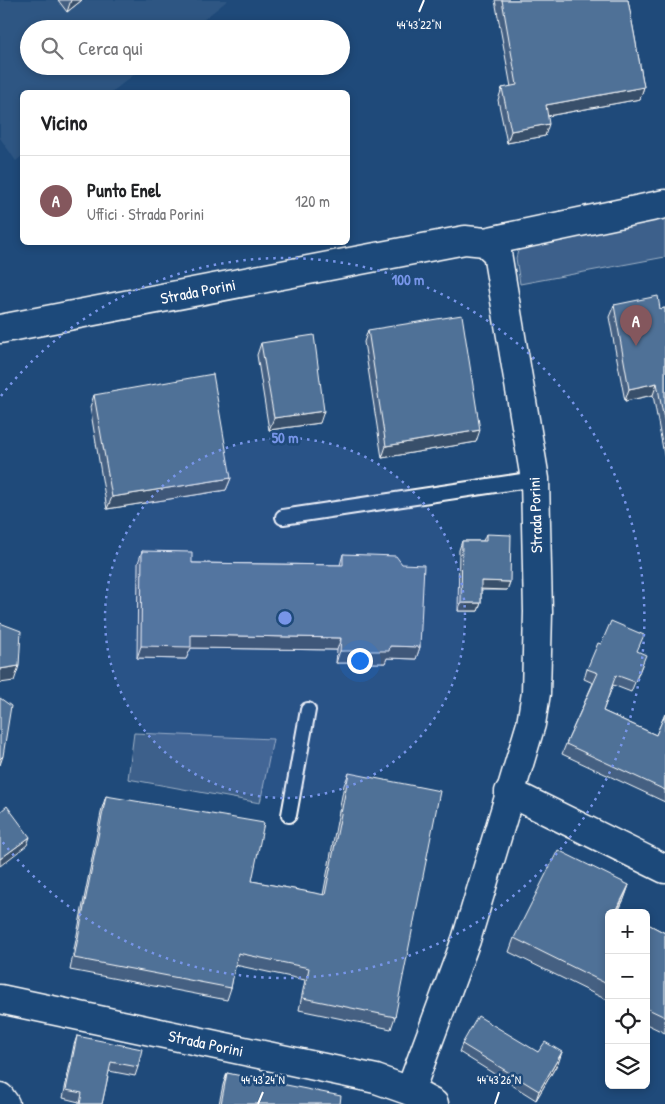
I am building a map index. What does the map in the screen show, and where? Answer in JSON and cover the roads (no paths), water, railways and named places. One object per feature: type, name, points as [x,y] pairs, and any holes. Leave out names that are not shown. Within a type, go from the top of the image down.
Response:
[{"type":"street","name":"Strada Porini","points":[[0,329],[465,240],[485,242],[665,204]]},
{"type":"street","name":"Strada Porini","points":[[0,999],[376,1079],[422,1098],[509,792],[531,724],[536,693],[538,612],[535,479],[497,253],[485,242]]},
{"type":"street","points":[[509,792],[665,869]]},
{"type":"street","points":[[0,1097],[5,1104]]},
{"type":"lane","points":[[282,517],[535,479]]},
{"type":"lane","points":[[289,815],[308,710]]},
{"type":"place","name":"Punto Enel","points":[[636,346]]}]
